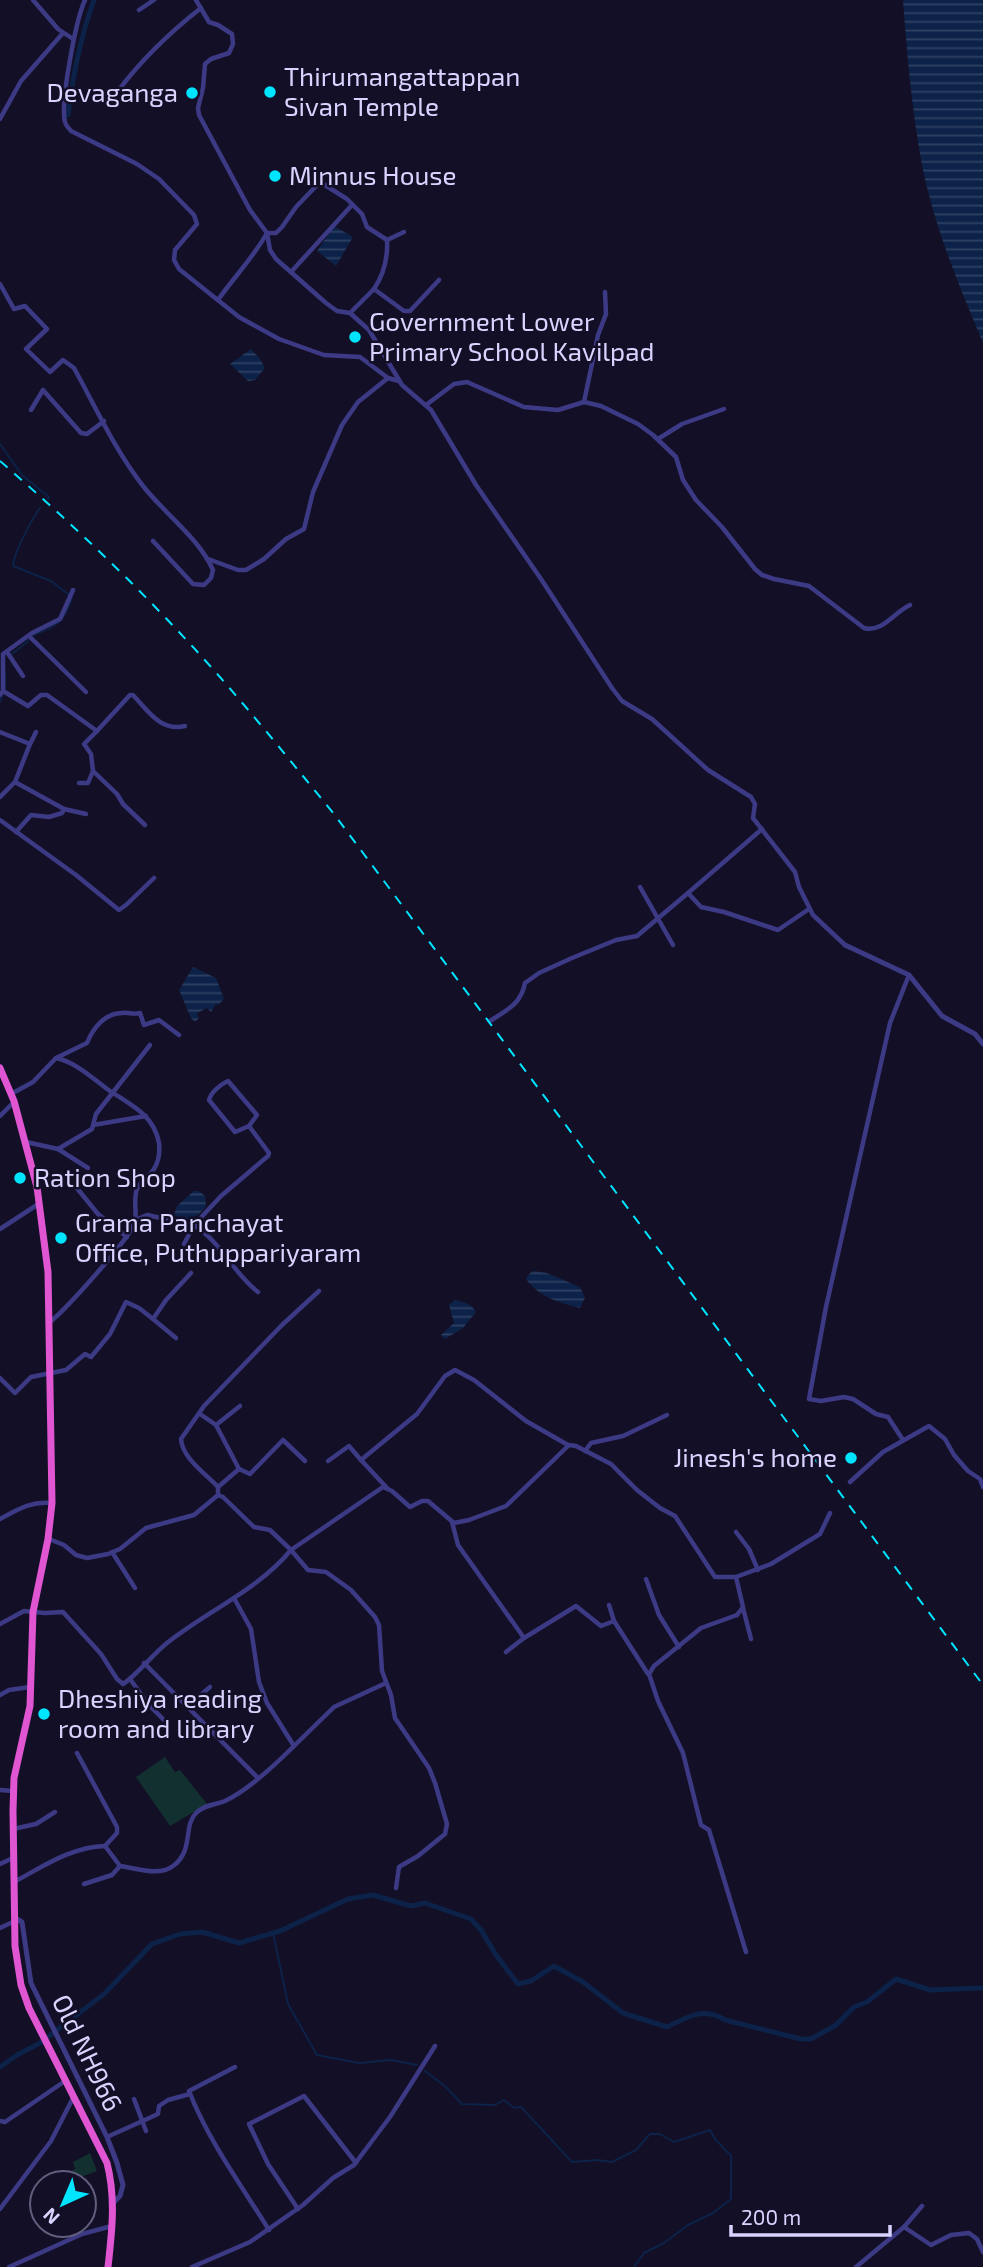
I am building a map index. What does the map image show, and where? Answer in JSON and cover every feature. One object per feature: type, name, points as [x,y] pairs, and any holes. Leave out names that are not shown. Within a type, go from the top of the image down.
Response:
[{"type":"highway","points":[[0,1068],[13,1098],[40,1203],[48,1272],[50,1322],[52,1503],[48,1539],[33,1612],[30,1706],[13,1791],[15,1946],[21,1985],[38,2028],[107,2163],[113,2203],[108,2267]]},
{"type":"street","points":[[33,0],[63,33],[74,39]]},
{"type":"street","points":[[85,0],[74,39],[64,112],[66,124],[71,131],[137,164],[159,179],[194,215],[197,224],[174,250],[174,260],[187,278],[239,317],[279,340],[324,355],[360,357],[388,379],[399,381]]},
{"type":"street","points":[[139,10],[154,0]]},
{"type":"street","points":[[196,0],[209,23],[218,24],[232,34],[233,44],[229,53],[205,64],[199,115],[251,213],[267,233],[270,250],[291,272],[337,311],[350,313],[369,330],[399,381],[426,405],[476,485],[622,701],[652,719],[708,770],[751,797],[755,804],[753,818],[795,872],[813,915],[845,945],[909,975],[942,1016],[975,1034],[983,1044]]},
{"type":"street","points":[[118,91],[168,34],[201,8]]},
{"type":"street","points":[[0,119],[21,81],[63,33]]},
{"type":"street","points":[[267,233],[276,233],[320,182],[347,199],[362,214],[367,227],[387,240]]},
{"type":"street","points":[[291,272],[352,205]]},
{"type":"street","points":[[387,240],[404,232]]},
{"type":"street","points":[[218,300],[245,267],[267,233]]},
{"type":"street","points":[[350,313],[382,277],[388,253],[387,240]]},
{"type":"street","points":[[374,289],[404,311],[410,311],[439,280]]},
{"type":"street","points":[[0,284],[14,309],[25,306],[47,329],[26,349],[50,372],[63,360],[74,368],[118,451],[142,484],[208,559],[213,570],[211,578],[204,585],[193,584],[153,541]]},
{"type":"street","points":[[584,402],[598,335],[606,314],[605,292]]},
{"type":"street","points":[[208,559],[238,570],[246,570],[264,559],[286,539],[304,529],[313,492],[342,425],[358,401],[388,379]]},
{"type":"street","points":[[426,405],[454,384],[467,382],[524,408],[558,410],[584,402],[601,406],[638,424],[676,457],[683,480],[696,500],[762,575],[810,586],[864,628],[872,630],[878,629],[897,611],[910,605]]},
{"type":"street","points":[[31,410],[43,390],[81,433],[88,434],[104,421]]},
{"type":"street","points":[[657,439],[682,424],[724,409]]},
{"type":"street","points":[[3,654],[29,635],[60,620],[72,592]]},
{"type":"street","points":[[29,635],[86,692]]},
{"type":"street","points":[[3,654],[23,676]]},
{"type":"street","points":[[3,654],[2,693],[28,706],[41,695],[47,695],[97,730]]},
{"type":"street","points":[[79,783],[88,783],[93,771],[91,754],[85,744],[130,695],[152,716],[168,726],[185,726]]},
{"type":"street","points":[[0,732],[30,744]]},
{"type":"street","points":[[0,797],[15,782],[36,732]]},
{"type":"street","points":[[93,771],[145,825]]},
{"type":"street","points":[[15,782],[64,809],[86,814]]},
{"type":"street","points":[[16,832],[31,815],[49,817],[62,813],[64,809]]},
{"type":"street","points":[[0,820],[118,910],[127,905],[154,878]]},
{"type":"street","points":[[490,1021],[514,1005],[523,995],[525,983],[539,973],[616,940],[637,936],[762,829]]},
{"type":"street","points":[[640,887],[673,945]]},
{"type":"street","points":[[688,893],[701,906],[778,930],[809,909]]},
{"type":"street","points":[[903,1440],[888,1417],[876,1414],[853,1399],[809,1399],[826,1307],[890,1023],[909,975]]},
{"type":"street","points":[[0,1116],[13,1098],[56,1058],[88,1042],[98,1023],[120,1012],[140,1013],[144,1025],[159,1020],[180,1035]]},
{"type":"street","points":[[58,1149],[92,1129],[96,1114],[150,1045]]},
{"type":"street","points":[[50,1322],[63,1311],[127,1237],[135,1220],[135,1191],[154,1169],[160,1153],[157,1135],[146,1116],[75,1065],[56,1058]]},
{"type":"street","points":[[228,1081],[257,1115],[249,1126],[235,1132],[209,1100],[210,1095],[225,1082],[228,1081]]},
{"type":"street","points":[[93,1125],[146,1116]]},
{"type":"street","points":[[184,1244],[194,1225],[221,1196],[268,1156],[269,1153],[249,1126]]},
{"type":"street","points":[[26,1142],[58,1149],[88,1168]]},
{"type":"street","points":[[76,1187],[98,1214],[127,1237]]},
{"type":"street","points":[[0,1229],[40,1203]]},
{"type":"street","points":[[135,1220],[147,1215],[194,1225],[204,1232],[258,1292]]},
{"type":"street","points":[[153,1319],[191,1272]]},
{"type":"street","points":[[218,1495],[218,1487],[198,1468],[180,1442],[204,1406],[318,1291]]},
{"type":"street","points":[[0,1378],[15,1392],[31,1377],[66,1370],[85,1354],[91,1357],[110,1334],[126,1302],[176,1338]]},
{"type":"street","points":[[361,1460],[417,1414],[445,1376],[455,1370],[474,1380],[526,1420],[569,1445],[611,1464],[637,1490],[660,1508],[676,1516],[715,1577],[736,1577],[771,1564],[820,1534],[830,1513]]},
{"type":"street","points":[[216,1425],[240,1406]]},
{"type":"street","points":[[200,1414],[216,1425],[239,1469],[250,1474],[283,1440],[305,1461]]},
{"type":"street","points":[[585,1451],[591,1443],[624,1436],[667,1415]]},
{"type":"street","points":[[850,1482],[883,1452],[929,1426],[945,1439],[954,1455],[968,1471],[980,1479],[983,1487]]},
{"type":"street","points":[[452,1521],[469,1520],[510,1503],[569,1445]]},
{"type":"street","points":[[328,1461],[349,1446],[387,1488],[410,1507],[425,1500],[452,1521],[458,1545],[524,1638]]},
{"type":"street","points":[[218,1487],[239,1469]]},
{"type":"street","points":[[0,1623],[24,1611],[63,1612],[101,1654],[121,1683],[130,1679],[169,1642],[273,1568],[291,1550],[312,1538],[374,1491],[387,1488]]},
{"type":"street","points":[[218,1495],[254,1527],[270,1530],[308,1570],[326,1572],[351,1590],[375,1617],[379,1626],[381,1666],[393,1701],[395,1718],[429,1769],[444,1810],[447,1830],[421,1854],[399,1867],[396,1888]]},
{"type":"street","points":[[48,1539],[64,1545],[76,1555],[87,1558],[112,1552],[129,1544],[146,1528],[194,1515],[218,1495]]},
{"type":"street","points":[[0,1519],[25,1506],[41,1502],[52,1503]]},
{"type":"street","points":[[736,1532],[749,1549],[758,1570]]},
{"type":"street","points":[[112,1552],[135,1588]]},
{"type":"street","points":[[736,1577],[751,1639]]},
{"type":"street","points":[[646,1578],[659,1615],[679,1647]]},
{"type":"street","points":[[234,1598],[251,1629],[259,1682],[267,1703],[294,1746]]},
{"type":"street","points":[[609,1605],[614,1621],[649,1674],[658,1701],[683,1753],[701,1825],[709,1830],[746,1952]]},
{"type":"street","points":[[506,1652],[576,1606],[601,1626],[614,1621]]},
{"type":"street","points":[[649,1674],[654,1666],[701,1628],[737,1615],[743,1607]]},
{"type":"street","points":[[144,1663],[258,1778]]},
{"type":"street","points":[[130,1679],[167,1724]]},
{"type":"street","points":[[105,1846],[120,1866],[162,1872],[174,1866],[183,1856],[190,1821],[196,1813],[212,1803],[224,1802],[258,1778],[334,1707],[386,1684]]},
{"type":"street","points":[[0,1695],[9,1690],[30,1687]]},
{"type":"street","points":[[188,1706],[210,1688]]},
{"type":"street","points":[[15,1882],[58,1858],[85,1847],[105,1846],[117,1833],[117,1827],[77,1753]]},
{"type":"street","points":[[0,1790],[13,1791]]},
{"type":"street","points":[[13,1829],[36,1824],[55,1812]]},
{"type":"street","points":[[0,1864],[14,1857]]},
{"type":"street","points":[[84,1884],[113,1875],[120,1866]]},
{"type":"street","points":[[0,1928],[15,1919]]},
{"type":"street","name":"Old NH966","points":[[15,1919],[22,1922],[31,1983],[107,2137],[123,2185],[120,2196],[113,2203]]},
{"type":"street","points":[[192,2267],[250,2242],[269,2230],[356,2163],[390,2117],[435,2046]]},
{"type":"street","points":[[235,2067],[189,2091],[201,2121],[214,2137],[269,2230]]},
{"type":"street","points":[[0,2121],[5,2122],[65,2081]]},
{"type":"street","points":[[107,2137],[158,2114],[159,2106],[168,2100],[190,2094]]},
{"type":"street","points":[[0,2209],[51,2141],[74,2096]]},
{"type":"street","points":[[298,2209],[268,2164],[249,2124],[304,2096],[356,2163]]},
{"type":"street","points":[[134,2099],[146,2131]]},
{"type":"street","points":[[856,2267],[904,2227],[922,2206]]},
{"type":"street","points":[[9,2267],[82,2234],[113,2226]]},
{"type":"street","points":[[904,2227],[931,2245],[951,2235],[969,2233],[977,2239],[983,2252]]},
{"type":"green space","points":[[165,1757],[175,1772],[180,1770],[207,1804],[170,1826],[136,1777]]},
{"type":"green space","points":[[90,2153],[96,2169],[75,2169],[73,2162]]},
{"type":"water","points":[[903,0],[983,0],[983,343],[948,256],[927,188],[918,145]]},
{"type":"water","points":[[334,226],[353,237],[336,266],[317,251]]},
{"type":"water","points":[[251,349],[265,368],[255,380],[248,381],[230,364]]},
{"type":"water","points":[[193,967],[216,978],[224,999],[216,1004],[211,1012],[207,1008],[197,1013],[199,1018],[195,1022],[179,990]]},
{"type":"water","points":[[194,1191],[205,1196],[206,1207],[198,1215],[186,1220],[174,1215],[177,1206]]},
{"type":"water","points":[[534,1271],[547,1273],[580,1287],[585,1298],[580,1308],[537,1290],[526,1279]]},
{"type":"water","points":[[455,1300],[470,1305],[476,1312],[463,1328],[445,1339],[441,1335],[454,1323],[449,1305]]},
{"type":"waterway","points":[[68,115],[78,57],[94,0]]},
{"type":"waterway","points":[[0,444],[22,475],[49,497],[48,499]]},
{"type":"waterway","points":[[33,635],[48,629],[63,618],[72,597],[51,581],[13,566],[20,544],[40,508]]},
{"type":"waterway","points":[[11,655],[28,641]]},
{"type":"waterway","points":[[5,671],[5,689]]},
{"type":"waterway","points":[[0,702],[3,694]]},
{"type":"waterway","points":[[0,2067],[40,2043],[104,1994],[152,1944],[180,1934],[202,1932],[239,1943],[280,1931],[348,1899],[373,1895],[411,1906],[425,1903],[471,1919],[518,1984],[531,1981],[554,1966],[583,1982],[623,2013],[667,2027],[703,2013],[801,2039],[811,2039],[836,2025],[854,2007],[867,2002],[896,1979],[930,1990],[983,1988]]},
{"type":"waterway","points":[[273,1933],[288,2004],[317,2055],[359,2063],[391,2060],[417,2065]]},
{"type":"waterway","points":[[425,2071],[462,2104],[495,2105],[504,2100],[514,2108],[521,2107],[572,2162],[612,2162],[636,2150],[650,2134],[660,2134],[674,2142],[710,2130],[731,2156],[731,2199],[713,2213],[688,2225],[664,2243],[644,2253],[634,2267]]},
{"type":"railway","points":[[0,461],[91,544],[178,631],[238,698],[334,814],[983,1685]]},
{"type":"place","name":"Thirumangattappan Sivan Temple","points":[[270,92]]},
{"type":"place","name":"Devaganga","points":[[192,93]]},
{"type":"place","name":"Minnus House","points":[[275,176]]},
{"type":"place","name":"Government Lower Primary School Kavilpad","points":[[355,337]]},
{"type":"place","name":"Ration Shop","points":[[20,1178]]},
{"type":"place","name":"Grama Panchayat Office, Puthuppariyaram","points":[[61,1238]]},
{"type":"place","name":"Jinesh's home","points":[[851,1458]]},
{"type":"place","name":"Dheshiya reading room and library","points":[[44,1714]]}]
